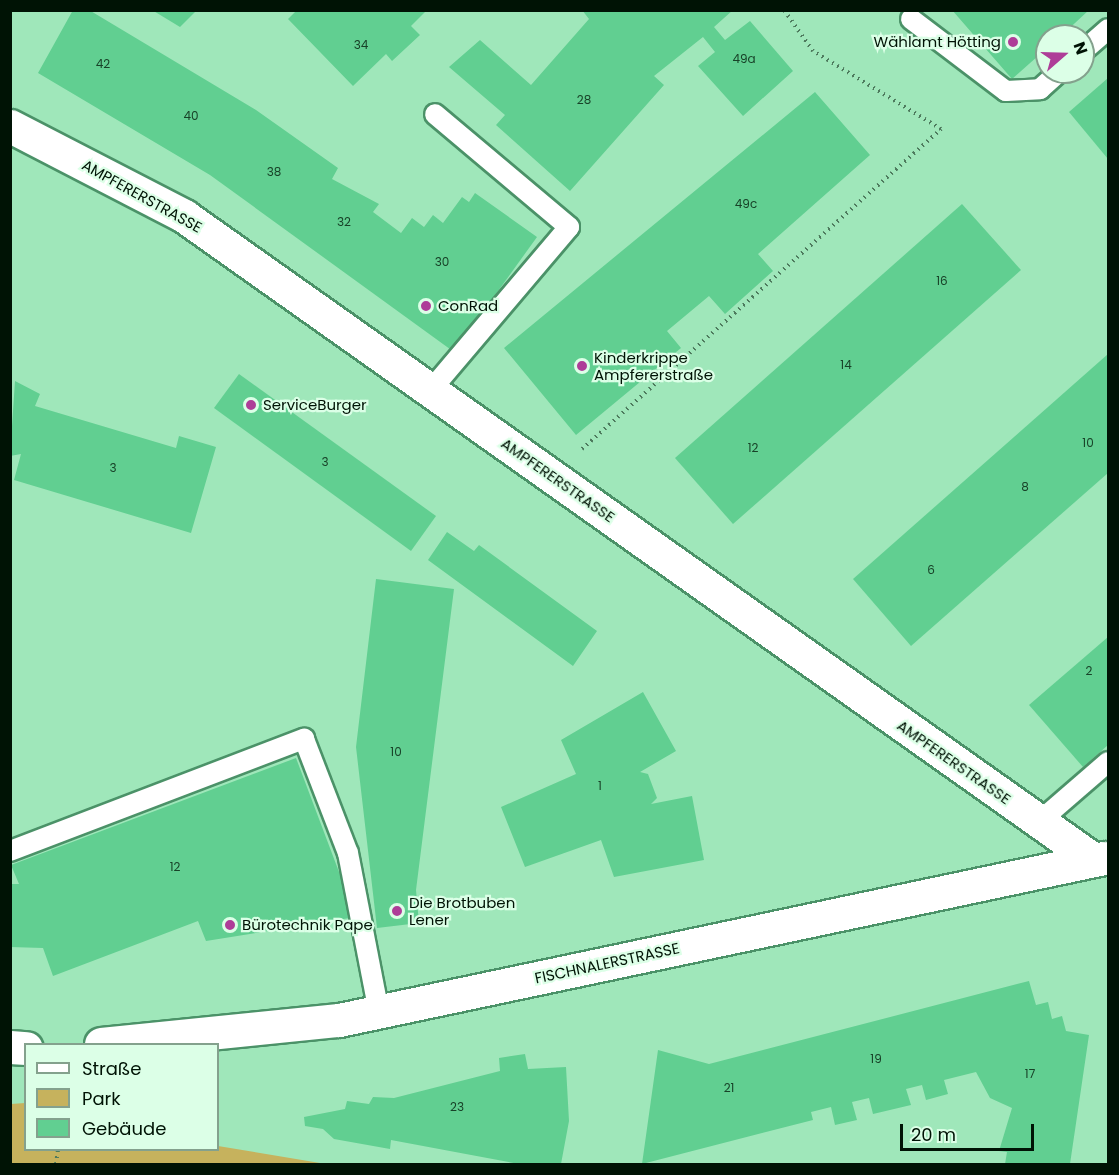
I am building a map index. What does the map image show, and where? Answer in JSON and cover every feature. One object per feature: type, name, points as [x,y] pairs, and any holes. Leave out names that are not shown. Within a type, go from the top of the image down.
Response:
[{"type":"street","name":"AMPFERERSTRASSE","points":[[10,126],[184,216],[1040,821],[1100,858]]},
{"type":"street","name":"FISCHNALERSTRASSE","points":[[111,1043],[379,1012],[1100,858]]},
{"type":"lane","points":[[911,19],[1006,91],[1040,89],[1046,84]]},
{"type":"lane","points":[[1095,40],[1108,29]]},
{"type":"lane","points":[[430,391],[569,227],[435,114]]},
{"type":"lane","points":[[10,851],[304,739],[348,853],[379,1012]]},
{"type":"lane","points":[[1040,821],[1108,762]]},
{"type":"path","points":[[559,480],[586,444],[941,129],[813,51],[784,10]]},
{"type":"green space","points":[[24,1103],[24,1151],[219,1151],[219,1146],[326,1164],[11,1164],[11,1104]]},
{"type":"building","points":[[73,10],[89,10],[256,110],[338,168],[332,179],[379,204],[373,212],[401,233],[412,218],[424,227],[433,215],[443,223],[462,197],[469,202],[475,193],[537,237],[454,352],[210,175],[38,73]]},
{"type":"building","points":[[152,10],[197,10],[180,27]]},
{"type":"building","points":[[297,10],[427,10],[411,26],[420,35],[392,61],[386,54],[353,86],[288,19]]},
{"type":"building","points":[[582,10],[733,10],[714,27],[725,40],[750,21],[793,71],[743,116],[698,66],[715,52],[703,37],[654,76],[664,85],[570,191],[496,125],[505,115],[449,67],[480,40],[531,85],[589,19]]},
{"type":"building","name":"Wählamt Hötting","points":[[952,10],[1089,10],[1074,24],[1035,24],[1035,59],[1012,79]]},
{"type":"building","points":[[1108,78],[1108,159],[1069,112]]},
{"type":"building","points":[[815,92],[870,155],[758,254],[773,271],[725,314],[709,296],[667,331],[681,348],[576,435],[504,348]]},
{"type":"building","points":[[962,204],[1021,270],[733,524],[675,458]]},
{"type":"building","points":[[1108,354],[1108,473],[911,646],[853,579]]},
{"type":"building","points":[[239,374],[436,516],[411,551],[214,408]]},
{"type":"building","points":[[15,381],[40,394],[35,406],[176,448],[179,436],[216,447],[191,533],[14,480],[21,454],[10,456]]},
{"type":"building","points":[[447,532],[474,551],[479,545],[597,631],[573,666],[428,560]]},
{"type":"building","points":[[376,579],[454,589],[416,890],[419,923],[377,928],[356,747]]},
{"type":"building","points":[[1108,637],[1108,745],[1083,767],[1029,705]]},
{"type":"building","points":[[643,692],[676,751],[640,772],[648,774],[657,798],[651,804],[692,796],[704,860],[614,877],[601,840],[525,867],[501,807],[576,774],[561,740]]},
{"type":"building","points":[[296,758],[356,917],[206,941],[198,921],[53,976],[43,948],[10,947],[10,884],[19,884],[11,865]]},
{"type":"building","points":[[1029,981],[1036,1005],[1048,1002],[1052,1019],[1062,1016],[1066,1031],[1089,1035],[1070,1164],[1005,1164],[1007,1152],[999,1151],[1012,1108],[990,1098],[976,1072],[944,1080],[948,1094],[926,1100],[922,1085],[906,1089],[911,1105],[873,1114],[869,1098],[852,1102],[857,1120],[835,1125],[831,1107],[811,1112],[813,1120],[642,1164],[658,1050],[709,1064]]},
{"type":"building","points":[[525,1054],[528,1069],[566,1067],[569,1121],[561,1164],[519,1164],[391,1140],[390,1149],[334,1139],[323,1129],[305,1126],[304,1117],[345,1109],[347,1101],[369,1104],[373,1097],[394,1098],[500,1071],[499,1058]]},
{"type":"place","name":"Wählamt Hötting","points":[[1013,42]]},
{"type":"place","name":"ConRad","points":[[426,306]]},
{"type":"place","name":"Kinderkrippe Ampfererstraße","points":[[582,366]]},
{"type":"place","name":"ServiceBurger","points":[[251,405]]},
{"type":"place","name":"Die Brotbuben Lener","points":[[397,911]]},
{"type":"place","name":"Bürotechnik Pape","points":[[230,925]]}]
